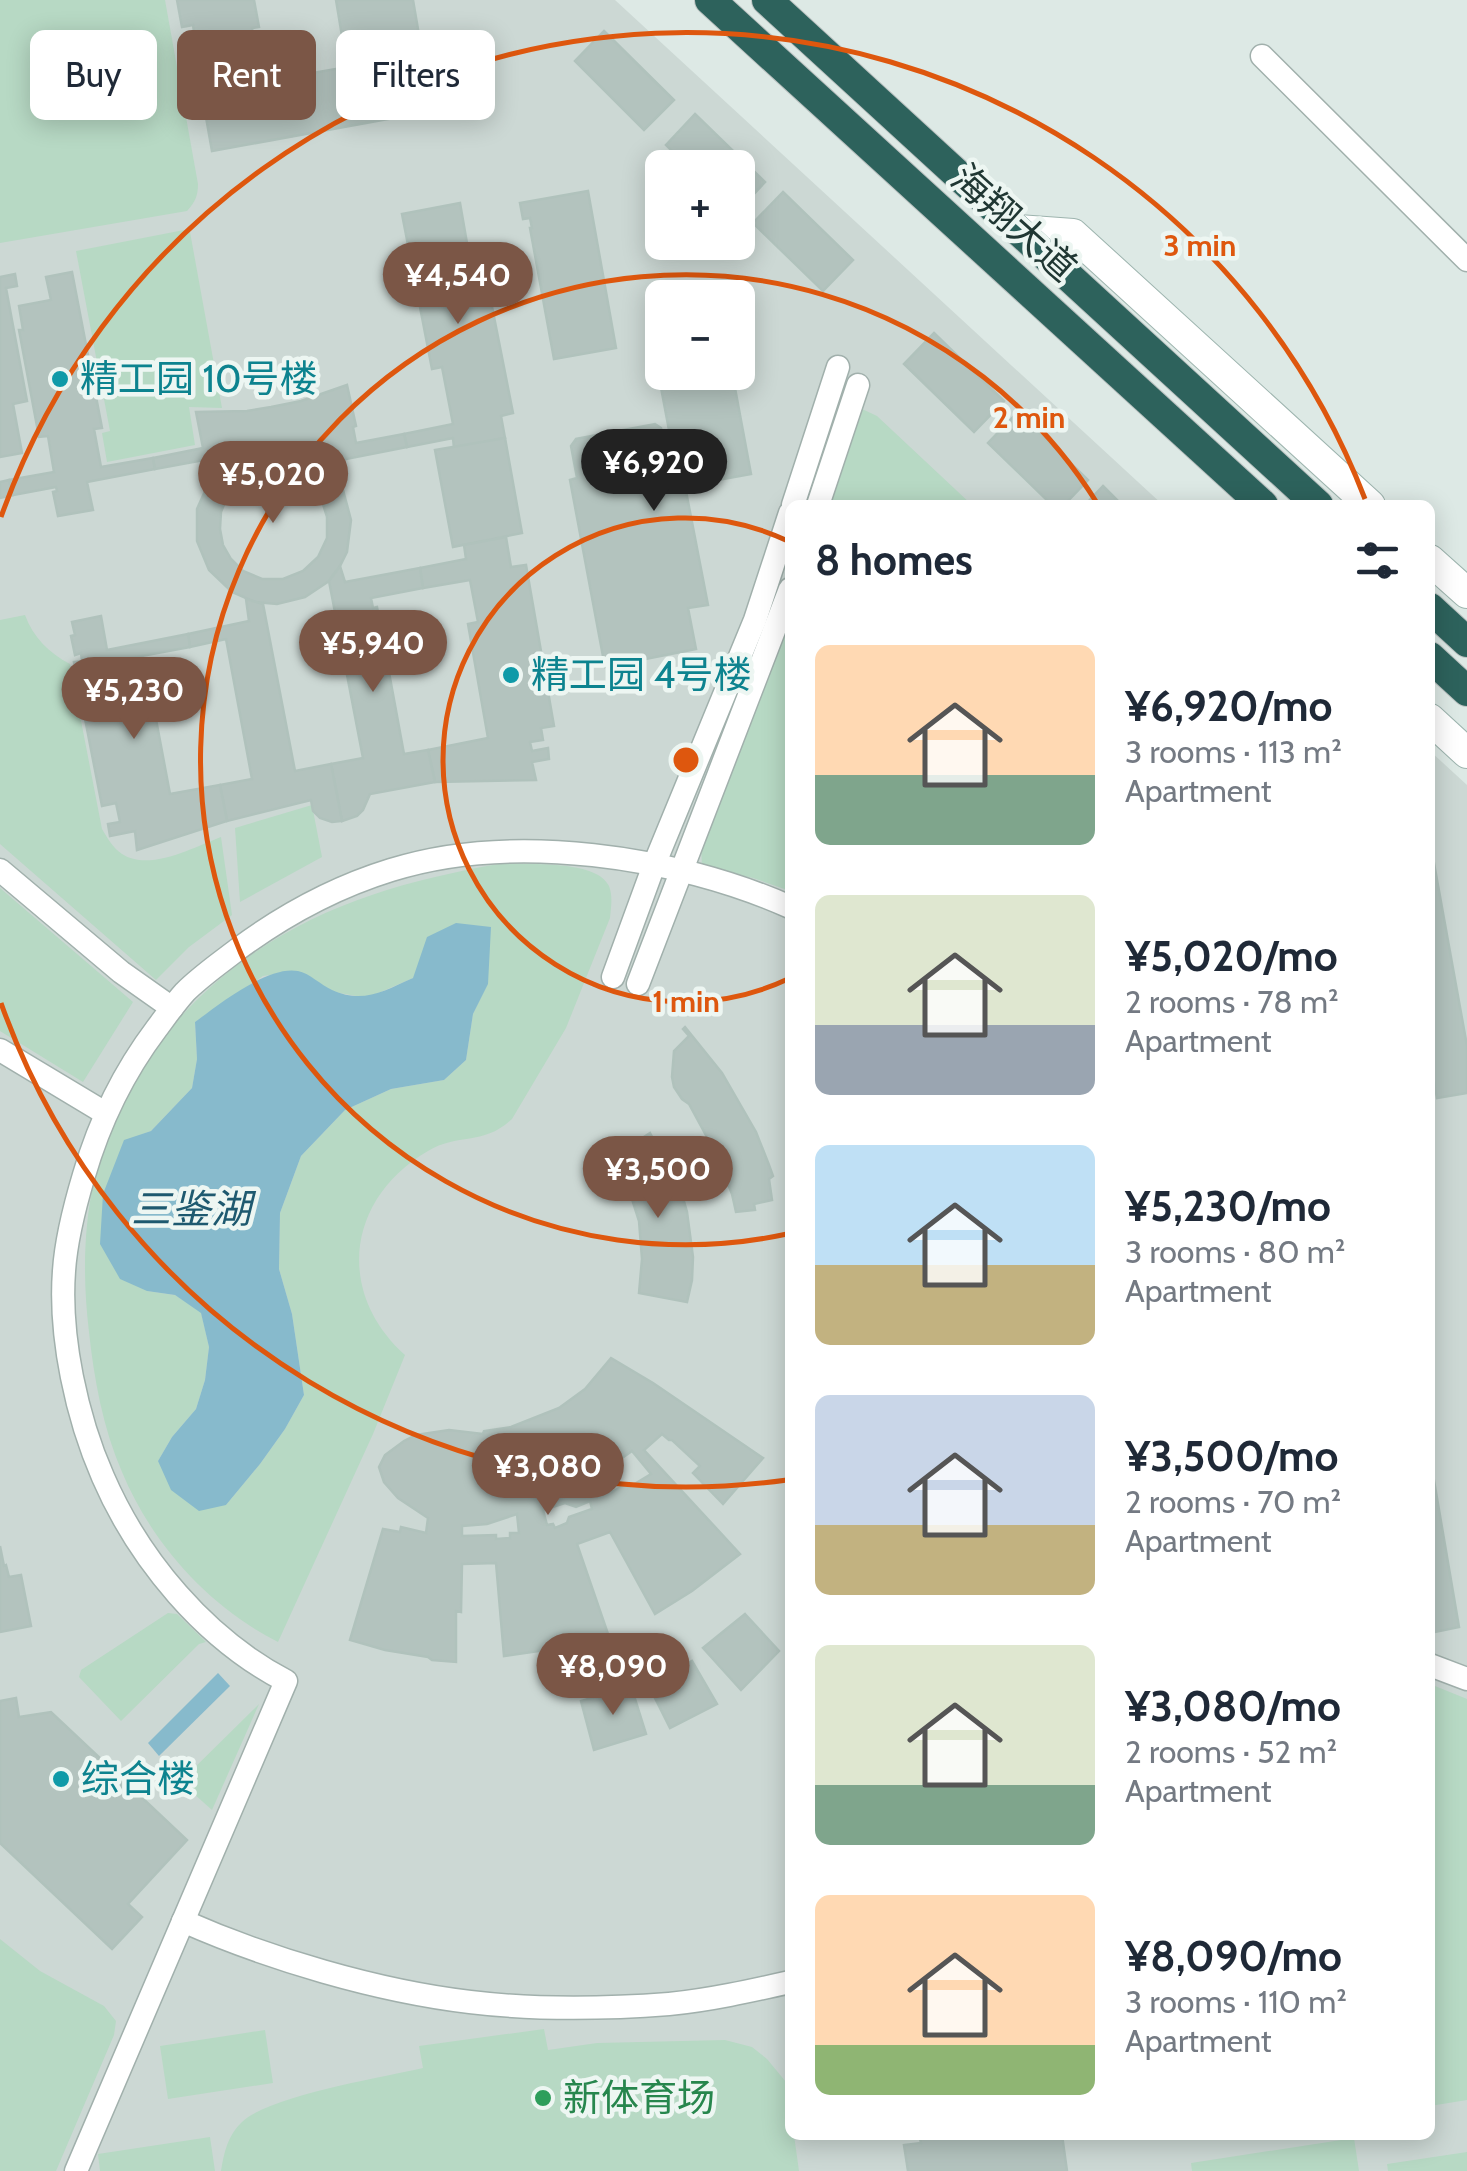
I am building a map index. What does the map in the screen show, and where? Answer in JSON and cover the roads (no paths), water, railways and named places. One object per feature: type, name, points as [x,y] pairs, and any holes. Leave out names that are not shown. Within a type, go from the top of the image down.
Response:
[{"type":"highway","name":"海翔大道","points":[[710,0],[1254,499]]},
{"type":"highway","name":"海翔大道","points":[[767,0],[1313,500]]},
{"type":"highway","points":[[788,0],[845,71]]},
{"type":"highway","points":[[1435,613],[1467,642]]},
{"type":"highway","points":[[1435,662],[1467,691]]},
{"type":"street","points":[[1262,56],[1467,260]]},
{"type":"street","points":[[1018,230],[1074,234],[1365,500]]},
{"type":"street","points":[[795,500],[838,367]]},
{"type":"street","points":[[820,500],[858,385]]},
{"type":"street","points":[[613,977],[654,865],[755,620],[785,528]]},
{"type":"street","points":[[1435,564],[1467,593]]},
{"type":"street","points":[[638,984],[785,604]]},
{"type":"street","points":[[1435,724],[1467,754]]},
{"type":"street","points":[[76,2171],[286,1682],[221,1636],[164,1578],[117,1510],[81,1418],[70,1370],[64,1271],[93,1143],[133,1061],[184,994],[271,925],[355,882],[394,869],[466,855],[562,852],[680,870],[785,905]]},
{"type":"street","points":[[0,870],[121,972],[172,1008]]},
{"type":"street","points":[[0,1050],[105,1114]]},
{"type":"street","points":[[1435,1667],[1467,1679]]},
{"type":"street","points":[[183,1922],[283,1959],[392,1988],[468,2002],[543,2007],[673,2003],[785,1983]]},
{"type":"water","name":"三鉴湖","points":[[456,923],[491,927],[488,984],[473,1014],[466,1060],[444,1080],[391,1089],[345,1110],[301,1156],[280,1213],[279,1269],[292,1314],[304,1395],[285,1429],[226,1505],[199,1511],[171,1490],[158,1461],[196,1409],[205,1380],[209,1347],[201,1313],[175,1295],[147,1291],[120,1279],[100,1244],[103,1194],[124,1140],[151,1131],[192,1088],[197,1059],[195,1022],[230,997],[258,980],[286,971],[302,972],[343,994],[364,996],[383,991],[413,978],[427,937]]},
{"type":"water","points":[[218,1673],[230,1686],[159,1756],[148,1743]]},
{"type":"place","name":"精工园 10号楼","points":[[60,379]]},
{"type":"place","name":"精工园 4号楼","points":[[511,675]]},
{"type":"place","name":"综合楼","points":[[61,1779]]},
{"type":"place","name":"新体育场","points":[[543,2098]]}]
